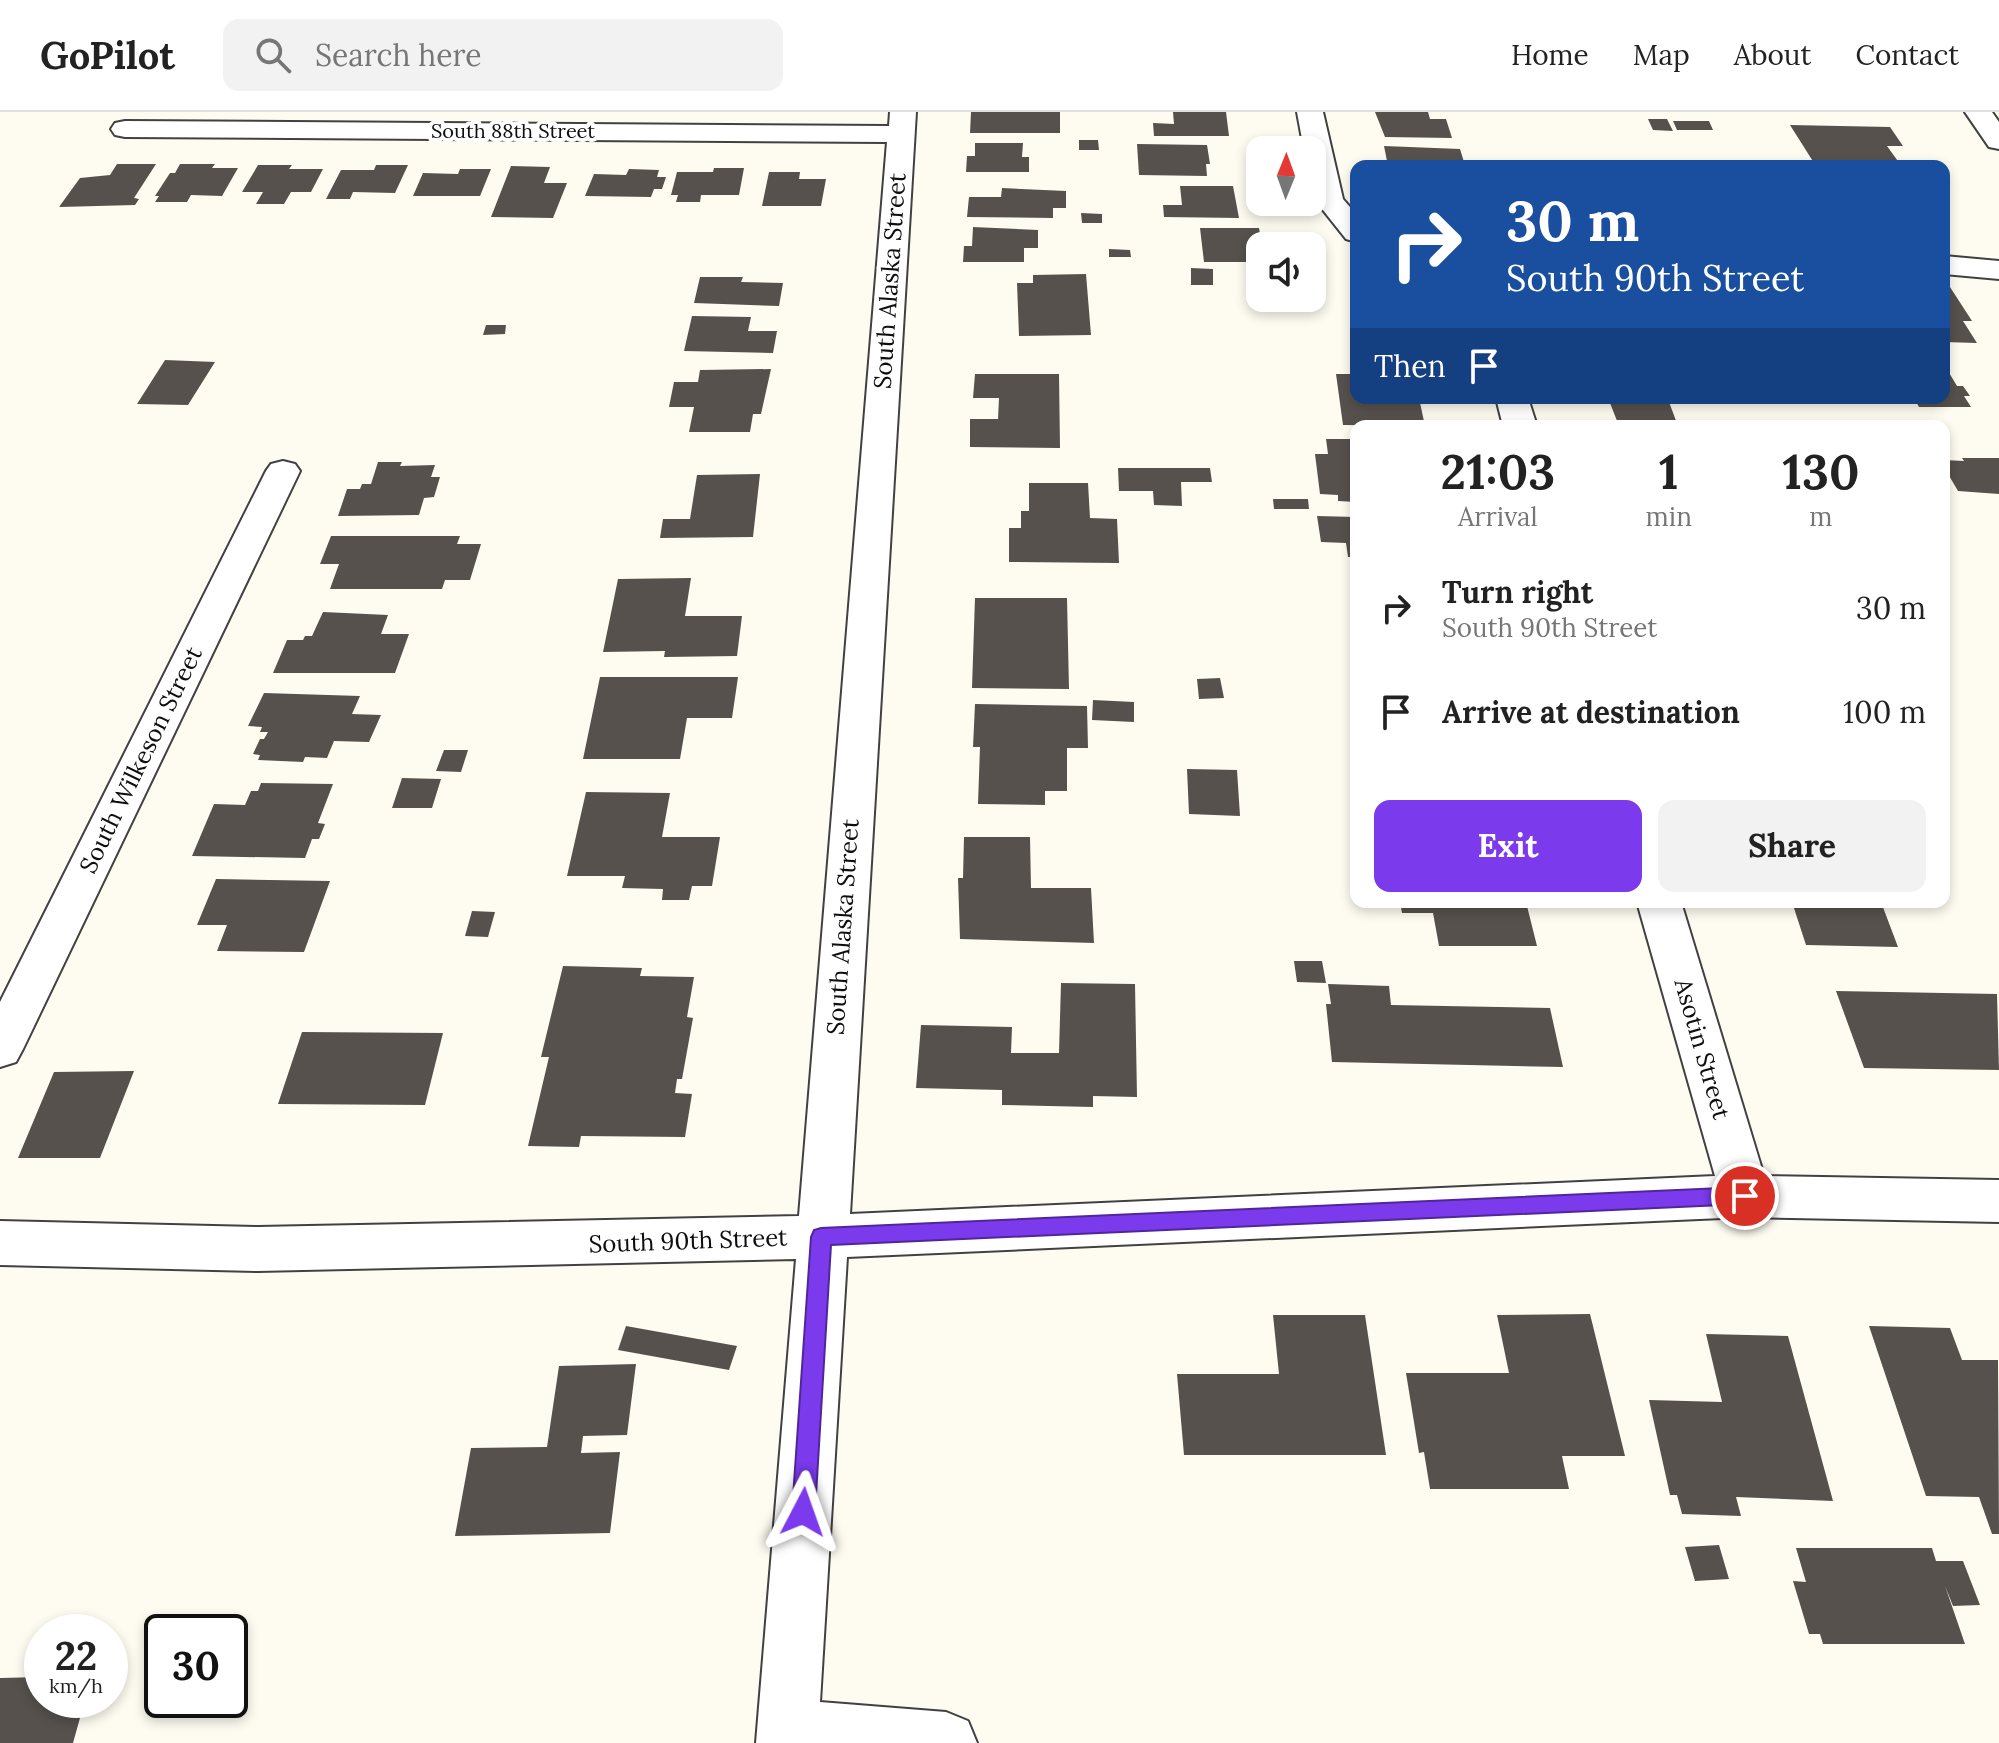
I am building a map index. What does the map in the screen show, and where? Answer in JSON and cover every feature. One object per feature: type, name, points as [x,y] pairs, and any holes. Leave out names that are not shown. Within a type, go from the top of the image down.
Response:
[{"type":"street","points":[[1310,112],[1329,200],[1350,226]]},
{"type":"street","points":[[1978,112],[1999,141]]},
{"type":"street","name":"South 88th Street","points":[[125,129],[902,123]]},
{"type":"street","name":"South Alaska Street","points":[[788,1737],[902,123]]},
{"type":"street","points":[[1950,266],[1999,270]]},
{"type":"street","name":"South Wilkeson Street","points":[[0,1049],[283,471]]},
{"type":"street","name":"Asotin Street","points":[[1661,908],[1745,1196]]},
{"type":"street","name":"South 90th Street","points":[[0,1243],[258,1249],[821,1237],[1745,1196],[1999,1201]]},
{"type":"street","points":[[788,1737],[946,1743]]},
{"type":"building","points":[[971,112],[1060,112],[1060,133],[970,133]]},
{"type":"building","points":[[1173,112],[1226,112],[1229,136],[1154,136],[1153,123],[1174,124]]},
{"type":"building","points":[[1375,112],[1428,112],[1430,119],[1446,119],[1452,138],[1385,137]]},
{"type":"building","points":[[1648,119],[1667,119],[1673,131],[1653,130]]},
{"type":"building","points":[[1673,121],[1709,121],[1713,130],[1677,130]]},
{"type":"building","points":[[1790,125],[1890,127],[1903,146],[1887,146],[1897,160],[1812,160]]},
{"type":"building","points":[[1079,140],[1098,140],[1099,150],[1079,150]]},
{"type":"building","points":[[975,143],[1023,143],[1022,157],[1029,157],[1029,172],[966,172],[967,156],[975,156]]},
{"type":"building","points":[[1137,144],[1207,145],[1210,164],[1206,164],[1207,176],[1139,175]]},
{"type":"building","points":[[1384,146],[1460,149],[1463,160],[1387,160]]},
{"type":"building","points":[[117,164],[156,164],[134,198],[139,199],[135,205],[59,207],[80,178],[110,175]]},
{"type":"building","points":[[180,164],[215,164],[212,168],[238,168],[222,196],[191,195],[187,202],[155,202],[159,196],[155,196],[170,173],[175,173]]},
{"type":"building","points":[[258,165],[323,169],[311,192],[291,192],[284,204],[256,204],[263,192],[242,192]]},
{"type":"building","points":[[376,165],[408,165],[395,193],[353,192],[350,199],[326,199],[341,170],[374,170]]},
{"type":"building","points":[[511,166],[550,167],[544,183],[567,183],[553,218],[491,217]]},
{"type":"building","points":[[714,168],[744,168],[739,195],[701,195],[700,202],[676,202],[678,195],[671,195],[677,172],[713,172]]},
{"type":"building","points":[[460,169],[491,169],[480,196],[413,196],[423,173],[458,174]]},
{"type":"building","points":[[629,169],[659,170],[657,177],[666,177],[662,189],[654,189],[651,197],[585,196],[594,174],[626,175]]},
{"type":"building","points":[[769,172],[800,172],[799,179],[826,179],[821,206],[762,206]]},
{"type":"building","points":[[1180,186],[1233,186],[1239,218],[1164,217],[1163,205],[1182,205]]},
{"type":"building","points":[[1002,188],[1066,191],[1066,208],[1053,208],[1053,218],[967,217],[969,197],[1001,197]]},
{"type":"building","points":[[1081,213],[1102,214],[1102,223],[1082,223]]},
{"type":"building","points":[[973,227],[1038,230],[1038,248],[1024,248],[1024,262],[963,262],[964,246],[972,246]]},
{"type":"building","points":[[1200,228],[1259,228],[1260,232],[1246,232],[1246,262],[1204,262]]},
{"type":"building","points":[[1109,249],[1130,250],[1131,257],[1109,257]]},
{"type":"building","points":[[1191,268],[1213,269],[1213,285],[1191,285]]},
{"type":"building","points":[[1086,274],[1091,335],[1019,336],[1017,283],[1033,283],[1033,275]]},
{"type":"building","points":[[700,277],[743,277],[741,282],[783,283],[779,306],[694,303]]},
{"type":"building","points":[[1950,287],[1972,321],[1963,321],[1977,343],[1950,342]]},
{"type":"building","points":[[692,316],[751,317],[748,331],[777,331],[773,353],[684,351]]},
{"type":"building","points":[[486,325],[506,325],[505,334],[483,335]]},
{"type":"building","points":[[165,360],[215,362],[188,405],[137,404]]},
{"type":"building","points":[[771,369],[761,414],[753,414],[750,432],[689,432],[694,407],[669,407],[674,382],[698,382],[700,370]]},
{"type":"building","points":[[975,374],[1059,374],[1060,448],[970,447],[970,419],[998,419],[999,398],[973,398]]},
{"type":"building","points":[[1336,374],[1350,374],[1350,404],[1420,404],[1424,420],[1350,420],[1350,425],[1343,425]]},
{"type":"building","points":[[1950,374],[1957,386],[1963,386],[1970,396],[1964,396],[1971,407],[1919,407],[1917,404],[1950,404]]},
{"type":"building","points":[[1610,404],[1670,404],[1676,420],[1617,420]]},
{"type":"building","points":[[1326,439],[1350,439],[1350,502],[1338,501],[1338,495],[1320,494],[1315,454],[1328,454]]},
{"type":"building","points":[[1962,458],[1999,458],[1999,494],[1958,491],[1950,477],[1950,460],[1964,461]]},
{"type":"building","points":[[378,462],[402,462],[400,466],[435,465],[431,477],[440,477],[434,497],[424,498],[419,515],[338,516],[347,489],[360,489],[362,484],[371,484]]},
{"type":"building","points":[[1118,468],[1210,468],[1212,482],[1181,482],[1182,506],[1154,505],[1153,491],[1119,491]]},
{"type":"building","points":[[760,474],[753,537],[660,538],[663,519],[690,519],[697,475]]},
{"type":"building","points":[[1029,483],[1088,483],[1090,518],[1117,519],[1119,563],[1009,562],[1009,528],[1021,528],[1021,511],[1029,511]]},
{"type":"building","points":[[1273,499],[1308,499],[1309,509],[1274,509]]},
{"type":"building","points":[[1317,516],[1350,517],[1350,557],[1346,543],[1321,542]]},
{"type":"building","points":[[331,536],[460,536],[457,544],[481,544],[470,580],[445,580],[442,589],[330,589],[339,564],[320,564]]},
{"type":"building","points":[[691,578],[685,616],[742,616],[737,656],[664,657],[665,651],[603,652],[618,579]]},
{"type":"building","points":[[975,598],[1067,598],[1069,689],[972,688]]},
{"type":"building","points":[[323,612],[388,615],[381,634],[409,634],[395,673],[273,673],[287,640],[303,640],[305,636],[312,636]]},
{"type":"building","points":[[600,677],[738,677],[732,718],[687,718],[680,759],[583,759]]},
{"type":"building","points":[[1220,678],[1224,698],[1199,699],[1197,679]]},
{"type":"building","points":[[264,693],[360,696],[352,714],[381,715],[369,742],[334,741],[327,758],[305,757],[303,762],[258,760],[260,755],[253,754],[260,739],[264,739],[268,732],[260,732],[262,727],[248,726]]},
{"type":"building","points":[[1093,700],[1134,702],[1134,722],[1092,720]]},
{"type":"building","points":[[975,704],[1087,706],[1088,748],[1067,748],[1067,791],[1045,791],[1045,805],[978,804],[980,747],[973,747]]},
{"type":"building","points":[[444,750],[468,750],[461,772],[436,771]]},
{"type":"building","points":[[1187,769],[1237,770],[1240,816],[1189,814]]},
{"type":"building","points":[[402,778],[441,779],[432,808],[392,808]]},
{"type":"building","points":[[261,783],[333,784],[318,823],[325,824],[319,839],[312,839],[305,858],[192,856],[214,804],[245,805],[251,791],[258,791]]},
{"type":"building","points":[[586,792],[670,793],[662,837],[720,837],[712,886],[692,886],[689,900],[662,900],[663,889],[622,888],[625,876],[567,876]]},
{"type":"building","points":[[964,837],[1030,837],[1031,888],[1091,888],[1094,943],[960,939],[958,878],[963,878]]},
{"type":"building","points":[[216,879],[330,881],[304,952],[217,951],[227,925],[197,925]]},
{"type":"building","points":[[1401,908],[1528,908],[1537,946],[1439,946],[1433,913],[1402,913]]},
{"type":"building","points":[[1794,908],[1883,908],[1898,947],[1806,945]]},
{"type":"building","points":[[472,911],[495,912],[488,937],[465,936]]},
{"type":"building","points":[[1294,961],[1322,961],[1326,983],[1297,982]]},
{"type":"building","points":[[563,966],[642,968],[640,976],[694,977],[687,1017],[693,1018],[682,1079],[677,1079],[675,1093],[692,1094],[685,1137],[581,1136],[579,1147],[528,1146],[549,1057],[541,1057]]},
{"type":"building","points":[[1061,983],[1135,984],[1137,1097],[1093,1096],[1093,1107],[1002,1105],[1002,1090],[916,1088],[921,1025],[1012,1027],[1011,1053],[1059,1053]]},
{"type":"building","points":[[1328,984],[1389,986],[1391,1005],[1550,1008],[1563,1067],[1332,1062],[1326,1004],[1331,1004]]},
{"type":"building","points":[[1836,991],[1997,994],[1999,1070],[1864,1068]]},
{"type":"building","points":[[302,1032],[443,1033],[425,1105],[278,1104]]},
{"type":"building","points":[[134,1071],[100,1158],[18,1158],[54,1072]]},
{"type":"building","points":[[1590,1314],[1625,1456],[1562,1456],[1569,1489],[1430,1489],[1424,1452],[1419,1453],[1406,1373],[1509,1373],[1497,1315]]},
{"type":"building","points":[[1273,1315],[1365,1315],[1386,1455],[1184,1455],[1177,1374],[1279,1374]]},
{"type":"building","points":[[626,1326],[737,1346],[729,1370],[618,1350]]},
{"type":"building","points":[[1869,1326],[1950,1328],[1962,1360],[1998,1360],[1999,1534],[1992,1534],[1979,1497],[1926,1496]]},
{"type":"building","points":[[1706,1334],[1788,1336],[1833,1501],[1736,1497],[1741,1516],[1682,1514],[1677,1495],[1670,1495],[1649,1400],[1722,1402]]},
{"type":"building","points":[[636,1364],[627,1435],[583,1436],[581,1453],[620,1452],[610,1533],[455,1536],[471,1448],[547,1447],[559,1366]]},
{"type":"building","points":[[1719,1545],[1729,1579],[1695,1581],[1685,1547]]},
{"type":"building","points":[[1796,1548],[1932,1548],[1936,1561],[1963,1561],[1980,1605],[1953,1606],[1945,1586],[1965,1644],[1823,1644],[1820,1634],[1809,1634],[1793,1581],[1806,1582]]},
{"type":"building","points":[[24,1677],[24,1718],[80,1718],[73,1743],[0,1743],[0,1678]]},
{"type":"route","points":[[803,1512],[821,1237],[1745,1196]]}]
